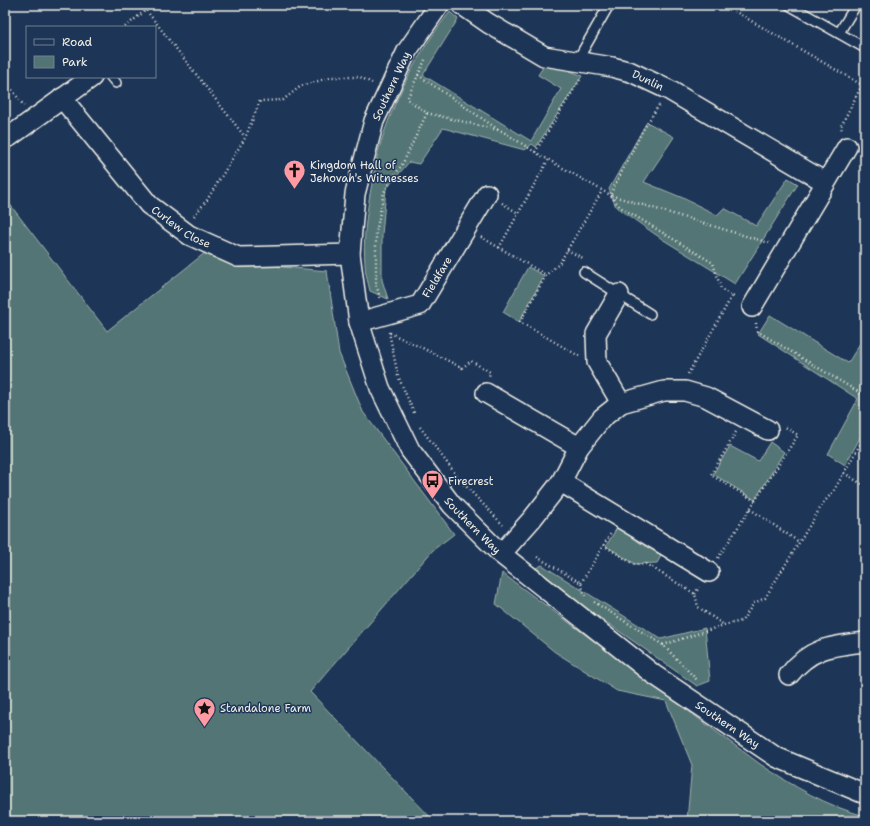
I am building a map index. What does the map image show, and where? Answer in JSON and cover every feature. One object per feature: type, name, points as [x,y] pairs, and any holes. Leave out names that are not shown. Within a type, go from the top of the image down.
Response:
[{"type":"street","name":"Southern Way","points":[[439,5],[407,51],[374,121],[355,194],[350,254],[359,322],[380,388],[410,450],[452,505],[501,554],[653,674],[776,757],[865,794]]},
{"type":"street","name":"Dunlin","points":[[462,5],[544,56],[612,67],[631,72],[669,90],[825,182]]},
{"type":"street","points":[[7,135],[34,119],[91,78]]},
{"type":"street","name":"Curlew Close","points":[[62,98],[150,205],[189,235],[238,257],[350,254]]},
{"type":"street","points":[[752,307],[847,147]]},
{"type":"street","name":"Fieldfare","points":[[359,322],[420,305],[487,194]]},
{"type":"street","points":[[619,294],[596,334],[596,362],[621,402]]},
{"type":"street","points":[[501,554],[532,519],[561,482],[579,447],[602,418],[621,402],[664,391],[685,391],[706,397],[768,430]]},
{"type":"street","points":[[486,393],[579,447]]},
{"type":"street","points":[[561,482],[709,572]]},
{"type":"street","points":[[788,675],[804,659],[819,650],[844,644],[865,642]]},
{"type":"lane","points":[[583,63],[609,5]]},
{"type":"lane","points":[[789,5],[865,48]]},
{"type":"lane","points":[[838,33],[856,5]]},
{"type":"lane","points":[[584,272],[650,314]]},
{"type":"path","points":[[142,5],[245,138]]},
{"type":"path","points":[[724,5],[862,85],[841,126],[847,147]]},
{"type":"path","points":[[126,26],[146,10]]},
{"type":"path","points":[[535,152],[583,63]]},
{"type":"path","points":[[407,99],[418,75],[502,132],[610,195],[786,249]]},
{"type":"path","points":[[182,231],[207,200],[245,138],[260,101],[283,100],[301,86],[332,77],[360,77],[375,84]]},
{"type":"path","points":[[5,80],[34,119]]},
{"type":"path","points":[[610,195],[643,130],[669,90]]},
{"type":"path","points":[[427,113],[502,132]]},
{"type":"path","points":[[499,248],[548,160]]},
{"type":"path","points":[[596,362],[591,362],[520,322],[546,275],[559,264],[602,191]]},
{"type":"path","points":[[610,195],[620,207],[713,263],[720,289],[752,307],[757,330],[865,396]]},
{"type":"path","points":[[466,229],[546,275]]},
{"type":"path","points":[[685,391],[687,376],[732,296]]},
{"type":"path","points":[[389,333],[433,352],[462,368],[471,361],[490,372],[486,393]]},
{"type":"path","points":[[744,418],[711,475],[755,501]]},
{"type":"path","points":[[724,625],[698,607],[695,594],[798,435],[782,425],[768,430]]},
{"type":"path","points":[[663,645],[724,625],[742,621],[754,604],[765,598],[824,502],[833,492],[865,436]]},
{"type":"path","points":[[844,473],[865,486]]},
{"type":"path","points":[[750,509],[799,542]]},
{"type":"path","points":[[581,583],[620,518]]},
{"type":"path","points":[[603,546],[635,565],[646,564],[695,594]]},
{"type":"green space","points":[[450,12],[458,19],[423,75],[531,141],[561,89],[538,75],[547,61],[582,76],[536,147],[532,144],[525,150],[443,128],[419,164],[409,162],[386,189],[382,235],[382,280],[388,299],[370,291],[365,267],[364,247],[366,220],[378,152],[398,96],[407,78],[427,43]]},
{"type":"green space","points":[[647,122],[674,137],[644,182],[683,198],[717,215],[724,208],[756,226],[788,178],[798,184],[735,284],[662,239],[616,207],[609,189]]},
{"type":"green space","points":[[5,198],[107,331],[206,252],[227,262],[327,271],[339,353],[363,412],[454,534],[433,550],[310,692],[434,821],[5,821]]},
{"type":"green space","points":[[528,267],[544,276],[519,322],[503,312]]},
{"type":"green space","points":[[770,315],[848,363],[865,335],[865,429],[845,465],[828,454],[858,399],[758,334]]},
{"type":"green space","points":[[770,442],[784,452],[755,500],[713,474],[730,446],[758,461]]},
{"type":"green space","points":[[620,523],[665,549],[657,563],[635,564],[606,546]]},
{"type":"green space","points":[[542,565],[661,639],[705,628],[710,681],[697,686],[579,603],[536,568]]},
{"type":"green space","points":[[502,573],[760,764],[823,801],[865,816],[865,821],[687,821],[692,765],[666,701],[617,691],[555,652],[496,604]]},
{"type":"place","name":"Kingdom Hall of Jehovah's Witnesses","points":[[294,190]]},
{"type":"place","name":"Firecrest","points":[[433,500]]},
{"type":"place","name":"Standalone Farm","points":[[204,728]]}]
